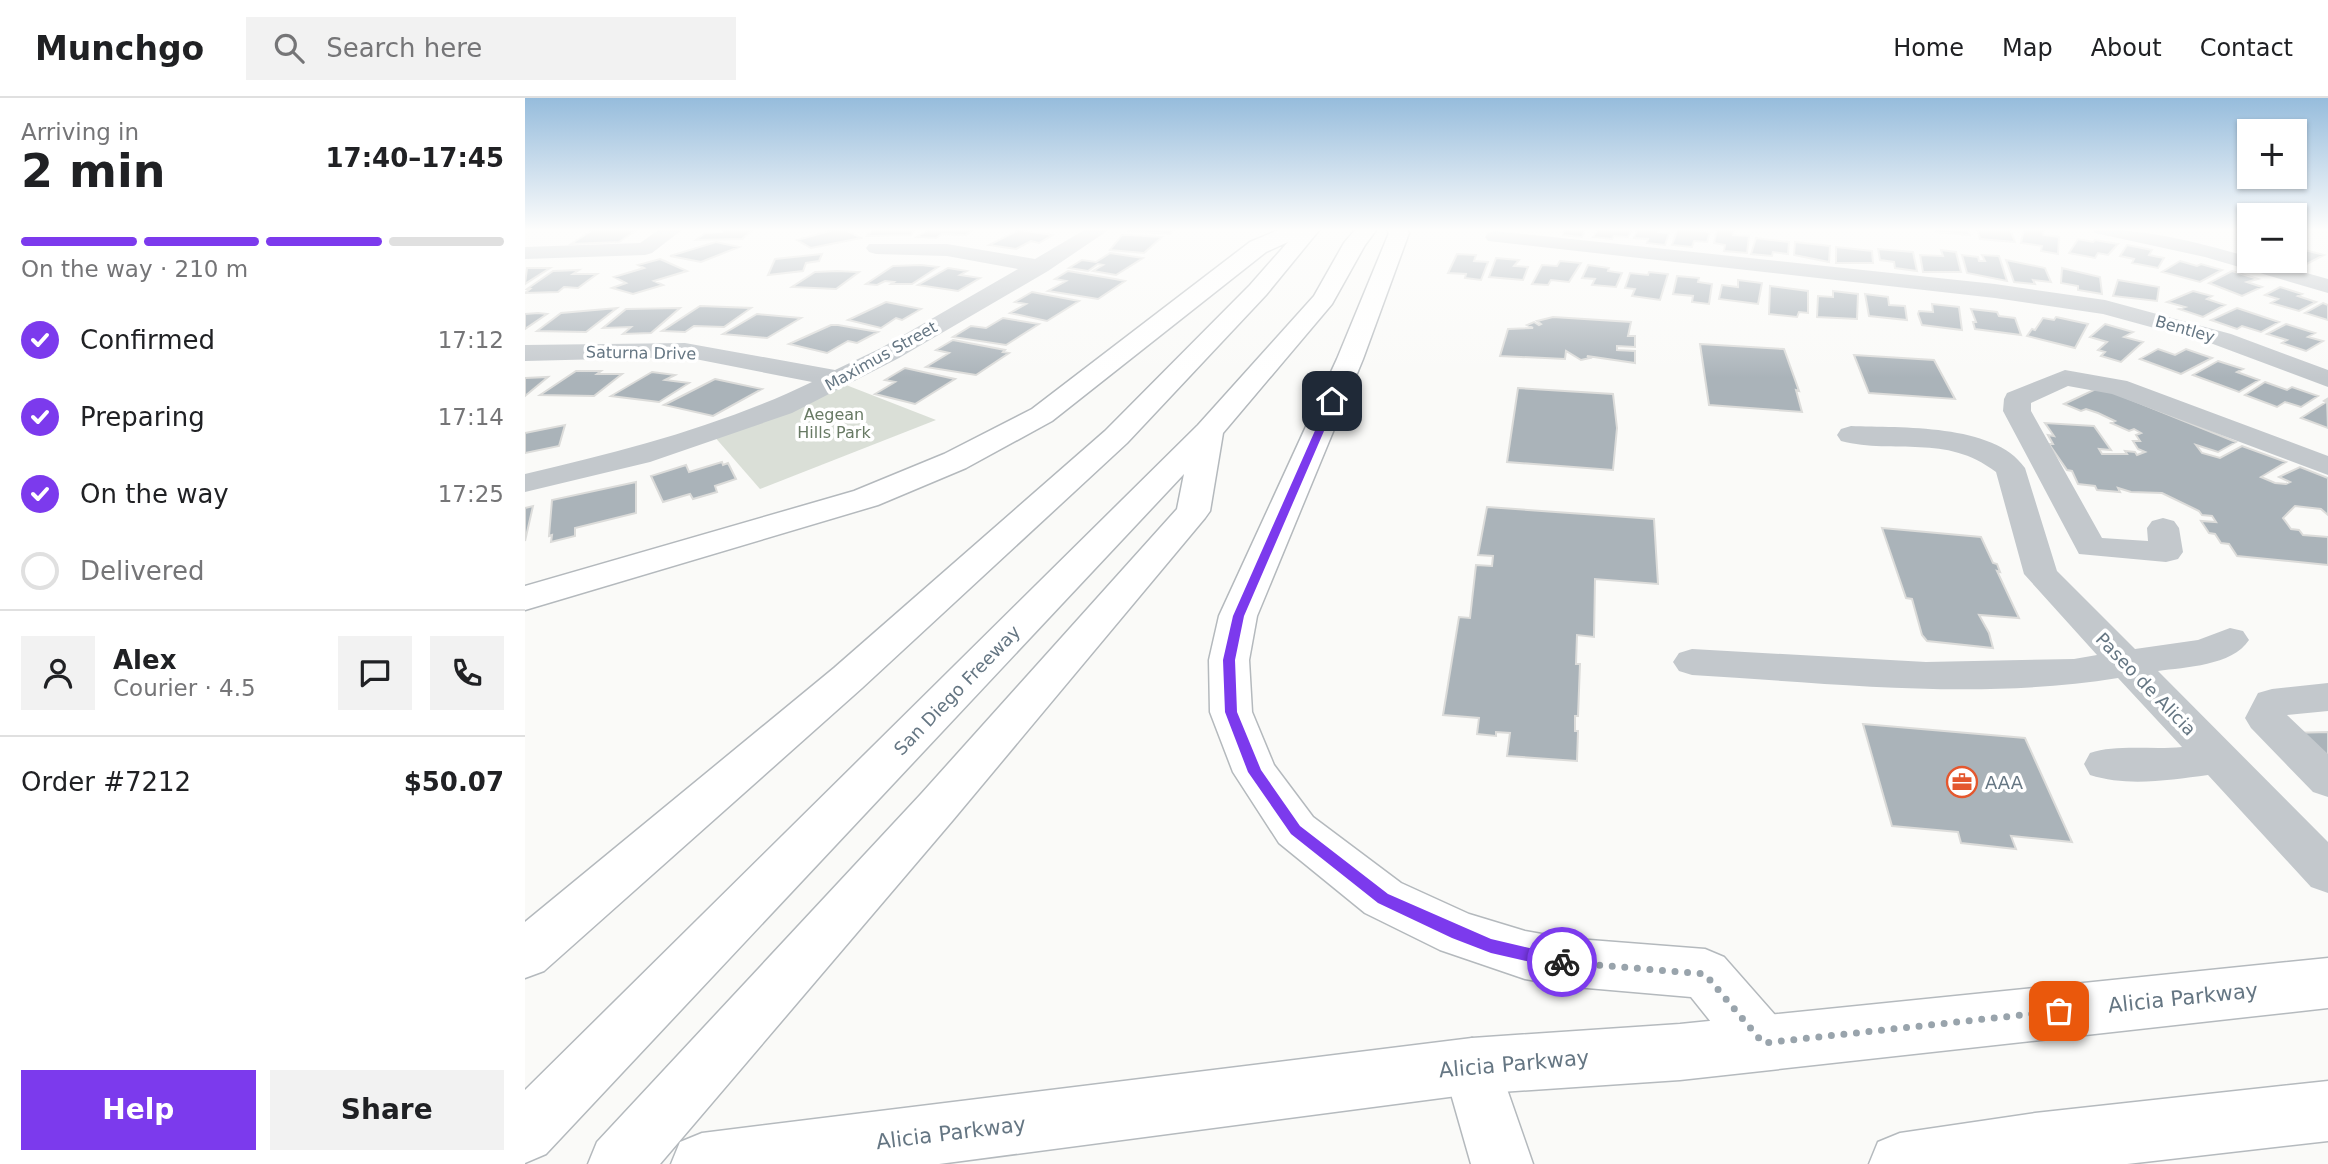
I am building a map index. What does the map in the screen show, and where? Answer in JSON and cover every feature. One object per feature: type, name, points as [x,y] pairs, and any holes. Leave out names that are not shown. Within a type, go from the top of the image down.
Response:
[{"type":"main road","points":[[525,598],[866,498],[955,461],[1042,415],[1217,279]]},
{"type":"main road","points":[[525,954],[848,678],[1116,438],[1267,279]]},
{"type":"main road","name":"San Diego Freeway","points":[[525,1133],[1208,431],[1324,299],[1335,279]]},
{"type":"main road","points":[[1381,279],[1350,359],[1238,616],[1229,660],[1231,712],[1255,772],[1296,830],[1383,898],[1458,934],[1525,955],[1565,962],[1705,974],[1763,1043]]},
{"type":"main road","points":[[619,1164],[964,776],[1193,510],[1208,431]]},
{"type":"main road","name":"Alicia Parkway","points":[[702,1164],[1472,1066],[1680,1052],[2328,982]]},
{"type":"main road","points":[[1472,1066],[1502,1164]]},
{"type":"main road","points":[[1901,1164],[2035,1144],[2328,1111]]},
{"type":"street","name":"Maximus Street","points":[[525,483],[640,456],[782,407],[839,379],[1017,279]]},
{"type":"street","name":"Bentley","points":[[1882,279],[2105,307],[2222,340],[2328,379]]},
{"type":"street","points":[[2302,279],[2328,286]]},
{"type":"street","name":"Saturna Drive","points":[[525,353],[685,350],[839,379]]},
{"type":"street","points":[[2091,547],[2017,411],[2017,398],[2065,378],[2118,387],[2328,466]]},
{"type":"street","name":"Paseo de Alicia","points":[[1851,435],[1954,441],[1976,447],[2000,459],[2010,468],[2041,574],[2328,873]]},
{"type":"street","points":[[2032,544],[2166,552],[2163,528]]},
{"type":"street","points":[[1692,662],[1926,675],[2074,671],[2205,651],[2230,639]]},
{"type":"street","points":[[2328,697],[2273,703],[2265,718],[2328,780]]},
{"type":"street","points":[[2105,764],[2153,766],[2218,758]]},
{"type":"green space","name":"Aegean Hills Park","points":[[841,383],[936,420],[760,489],[713,435]]},
{"type":"building","points":[[542,279],[591,279],[578,288],[564,287],[558,292],[525,293],[530,289],[527,289]]},
{"type":"building","points":[[617,279],[661,279],[654,281],[663,285],[633,294],[612,288],[626,283]]},
{"type":"building","points":[[805,279],[850,279],[836,289],[792,287]]},
{"type":"building","points":[[874,279],[920,279],[912,284],[891,284],[894,282],[885,281],[877,285],[866,284]]},
{"type":"building","points":[[929,279],[979,279],[958,291],[918,285]]},
{"type":"building","points":[[1055,279],[1125,281],[1098,299],[1048,291],[1066,281]]},
{"type":"building","points":[[1535,279],[1571,279],[1569,282],[1551,280],[1548,285],[1532,284]]},
{"type":"building","points":[[1592,279],[1620,279],[1616,287],[1592,285],[1595,279]]},
{"type":"building","points":[[1628,279],[1667,279],[1660,300],[1632,296],[1635,289],[1625,288]]},
{"type":"building","points":[[1676,279],[1699,279],[1698,282],[1712,284],[1709,304],[1692,302],[1693,296],[1673,294]]},
{"type":"building","points":[[2013,279],[2050,279],[2051,282],[2033,280],[2035,284],[2014,282]]},
{"type":"building","points":[[2061,279],[2100,279],[2102,294],[2078,290],[2078,286],[2061,283]]},
{"type":"building","points":[[2217,279],[2258,279],[2247,282],[2262,287],[2242,296],[2209,283]]},
{"type":"building","points":[[1738,280],[1762,283],[1758,304],[1719,299],[1722,285],[1738,287]]},
{"type":"building","points":[[2118,280],[2159,287],[2157,301],[2113,296]]},
{"type":"building","points":[[1770,286],[1808,291],[1808,313],[1799,312],[1797,317],[1769,314]]},
{"type":"building","points":[[2280,287],[2316,302],[2299,311],[2271,303],[2278,299],[2265,295]]},
{"type":"building","points":[[1833,291],[1858,294],[1857,319],[1817,317],[1818,296],[1833,297]]},
{"type":"building","points":[[2193,291],[2212,296],[2207,299],[2225,305],[2203,317],[2179,309],[2185,307],[2167,302]]},
{"type":"building","points":[[1032,292],[1079,301],[1047,321],[1010,313],[1026,304],[1015,302]]},
{"type":"building","points":[[1865,294],[1888,297],[1889,305],[1905,306],[1907,320],[1869,316]]},
{"type":"building","points":[[886,302],[921,309],[902,320],[896,318],[881,328],[848,320]]},
{"type":"building","points":[[2323,303],[2328,305],[2328,320],[2305,313]]},
{"type":"building","points":[[1932,304],[1959,307],[1962,330],[1922,325],[1919,311],[1933,312]]},
{"type":"building","points":[[700,306],[751,308],[724,327],[694,326],[685,332],[662,331]]},
{"type":"building","points":[[617,308],[586,332],[537,331],[561,313]]},
{"type":"building","points":[[680,308],[651,333],[623,334],[631,327],[603,328],[626,309]]},
{"type":"building","points":[[2237,308],[2279,322],[2261,332],[2242,326],[2237,329],[2211,320]]},
{"type":"building","points":[[1971,309],[1997,312],[1999,316],[2015,318],[2021,335],[1975,329],[1973,322],[1976,322]]},
{"type":"building","points":[[538,313],[547,314],[525,329],[525,314]]},
{"type":"building","points":[[757,314],[801,318],[767,338],[723,334]]},
{"type":"building","points":[[1553,317],[1631,322],[1628,336],[1635,336],[1635,347],[1617,346],[1617,350],[1635,351],[1635,363],[1587,356],[1590,358],[1581,360],[1566,351],[1565,359],[1500,356],[1508,329],[1533,328],[1527,325],[1534,322],[1539,325],[1541,324],[1537,321]]},
{"type":"building","points":[[2056,317],[2088,324],[2075,348],[2027,336],[2043,318],[2054,320]]},
{"type":"building","points":[[1003,318],[1039,324],[1006,345],[953,337],[971,326],[986,328]]},
{"type":"building","points":[[2105,324],[2133,332],[2124,337],[2143,342],[2121,362],[2101,356],[2105,352],[2098,350],[2107,342],[2090,337]]},
{"type":"building","points":[[2286,324],[2315,333],[2308,337],[2323,341],[2306,351],[2282,343],[2287,340],[2267,334]]},
{"type":"building","points":[[831,325],[878,332],[857,343],[848,341],[827,353],[789,344]]},
{"type":"building","points":[[953,340],[1009,353],[976,375],[926,367],[949,353],[936,350]]},
{"type":"building","points":[[1700,344],[1784,349],[1799,391],[1796,390],[1802,412],[1709,405]]},
{"type":"building","points":[[2158,349],[2175,355],[2186,349],[2212,358],[2181,374],[2140,359]]},
{"type":"building","points":[[1854,355],[1934,360],[1955,399],[1869,393]]},
{"type":"building","points":[[2218,361],[2243,369],[2237,372],[2259,380],[2239,392],[2193,375]]},
{"type":"building","points":[[905,368],[955,379],[915,404],[875,394],[895,382],[885,380]]},
{"type":"building","points":[[576,371],[622,374],[594,396],[540,395]]},
{"type":"building","points":[[652,372],[675,375],[665,380],[689,383],[659,402],[611,396]]},
{"type":"building","points":[[548,377],[525,396],[525,378]]},
{"type":"building","points":[[715,379],[762,389],[713,416],[664,405]]},
{"type":"building","points":[[2265,382],[2287,390],[2292,387],[2318,396],[2301,407],[2285,402],[2277,407],[2245,395]]},
{"type":"building","points":[[2100,387],[2236,442],[2218,452],[2196,445],[2202,453],[2220,458],[2242,446],[2286,462],[2261,477],[2275,483],[2290,482],[2279,477],[2300,467],[2328,478],[2328,515],[2321,509],[2295,506],[2283,518],[2291,529],[2299,530],[2303,535],[2328,537],[2328,565],[2237,556],[2229,544],[2221,543],[2215,534],[2209,533],[2201,521],[2216,522],[2212,516],[2202,515],[2162,493],[2131,492],[2118,488],[2120,492],[2097,490],[2095,486],[2078,484],[2072,471],[2067,470],[2049,444],[2053,444],[2048,435],[2054,436],[2045,423],[2094,426],[2111,450],[2099,449],[2102,454],[2127,454],[2125,451],[2135,452],[2137,455],[2145,452],[2138,449],[2133,441],[2140,441],[2136,435],[2141,433],[2111,423],[2115,421],[2098,413],[2086,409],[2081,411],[2064,404]]},
{"type":"building","points":[[1518,388],[1613,394],[1617,428],[1613,470],[1507,462]]},
{"type":"building","points":[[2327,399],[2328,428],[2301,418],[2326,402],[2324,401]]},
{"type":"building","points":[[565,425],[559,446],[525,453],[525,433]]},
{"type":"building","points":[[722,462],[723,465],[728,463],[736,479],[715,486],[717,492],[693,499],[690,494],[663,502],[651,476],[686,465],[689,472]]},
{"type":"building","points":[[636,482],[636,513],[575,528],[575,536],[551,542],[552,535],[549,536],[552,500]]},
{"type":"building","points":[[533,506],[525,541],[525,508]]},
{"type":"building","points":[[1487,507],[1654,519],[1658,584],[1595,579],[1594,637],[1577,635],[1576,664],[1580,664],[1578,716],[1575,716],[1575,731],[1578,731],[1577,761],[1507,756],[1510,733],[1496,732],[1496,736],[1477,734],[1479,718],[1443,715],[1459,617],[1470,618],[1476,565],[1492,566],[1493,556],[1478,555]]},
{"type":"building","points":[[1882,528],[1981,537],[1993,563],[1997,564],[2000,572],[1997,571],[2019,618],[1979,615],[1989,633],[1993,648],[1927,641],[1922,635],[1912,599],[1906,598]]},
{"type":"building","name":"AAA","points":[[1863,724],[2025,738],[2072,842],[2011,836],[2016,849],[1961,843],[1958,832],[1892,826]]},
{"type":"building","points":[[2328,732],[2328,768],[2291,733]]},
{"type":"way so far","points":[[1562,962],[1705,974],[1763,1043],[2059,1011]]},
{"type":"place","name":"AAA","points":[[1962,782]]},
{"type":"route","points":[[1332,401],[1238,616],[1229,660],[1231,712],[1255,772],[1296,830],[1383,898],[1458,934],[1491,946],[1562,962]]}]
